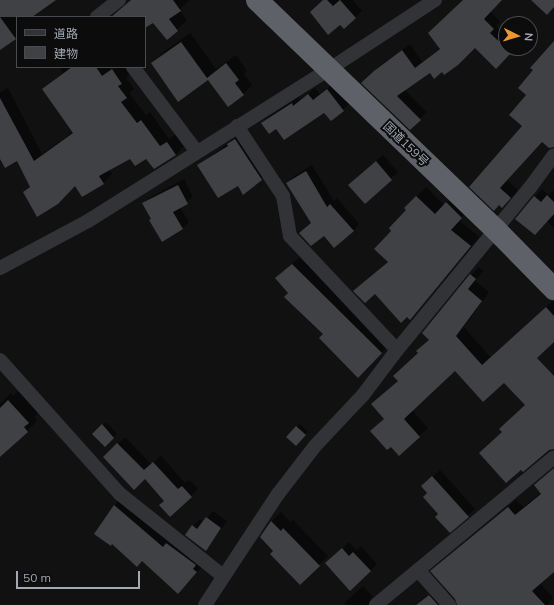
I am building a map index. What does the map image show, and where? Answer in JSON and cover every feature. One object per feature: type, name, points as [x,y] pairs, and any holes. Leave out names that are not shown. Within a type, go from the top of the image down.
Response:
[{"type":"highway","name":"国道159号","points":[[256,0],[496,230],[554,289]]},
{"type":"street","points":[[98,16],[119,0]]},
{"type":"street","points":[[0,268],[88,221],[328,70],[435,0]]},
{"type":"street","points":[[133,68],[197,152]]},
{"type":"street","points":[[237,126],[284,196],[290,236],[397,350]]},
{"type":"street","points":[[205,605],[282,488],[315,446],[363,395],[397,350],[496,230],[554,155]]},
{"type":"street","points":[[0,360],[120,494],[223,576]]},
{"type":"street","points":[[376,605],[554,457]]},
{"type":"street","points":[[418,570],[449,605]]},
{"type":"building","points":[[0,0],[56,0],[33,16],[0,17]]},
{"type":"building","points":[[131,0],[173,0],[181,11],[169,19],[178,31],[167,40],[153,23],[146,27],[146,16],[112,16]]},
{"type":"building","points":[[323,0],[327,0],[333,6],[340,0],[356,18],[344,29],[340,25],[328,35],[310,12]]},
{"type":"building","points":[[463,0],[502,0],[484,19],[494,29],[490,33],[498,41],[498,56],[508,56],[496,69],[475,48],[458,65],[444,75],[442,72],[434,79],[430,73],[397,96],[421,120],[410,130],[361,83],[402,50],[415,68],[440,49],[428,33]]},
{"type":"building","points":[[531,0],[554,0],[554,7],[547,15]]},
{"type":"building","points":[[0,17],[16,39],[0,50]]},
{"type":"building","points":[[554,41],[554,147],[549,148],[542,142],[500,188],[511,198],[502,208],[499,205],[494,211],[469,187],[522,126],[509,115],[526,95],[518,88],[533,70],[530,68]]},
{"type":"building","points":[[181,42],[207,78],[226,63],[239,80],[235,83],[244,95],[228,107],[208,80],[178,102],[151,63]]},
{"type":"building","points":[[71,68],[97,68],[102,76],[112,69],[122,84],[118,86],[127,98],[121,102],[137,123],[141,120],[160,146],[167,142],[176,155],[154,169],[146,159],[135,166],[130,159],[99,176],[104,184],[82,197],[75,186],[58,204],[37,217],[23,192],[30,187],[17,161],[5,168],[0,159],[0,98],[34,161],[73,133],[42,89]]},
{"type":"building","points":[[327,89],[344,111],[331,121],[324,113],[284,140],[276,129],[269,134],[261,123],[292,103],[293,106],[308,94],[313,100]]},
{"type":"building","points":[[235,139],[262,180],[243,195],[238,186],[218,198],[197,165],[228,146],[227,144]]},
{"type":"building","points":[[376,161],[392,180],[365,204],[348,185]]},
{"type":"building","points":[[306,171],[327,207],[330,204],[354,231],[334,248],[324,236],[311,246],[299,233],[311,223],[286,183]]},
{"type":"building","points":[[178,185],[188,204],[173,212],[183,229],[162,242],[149,220],[151,219],[142,203]]},
{"type":"building","points":[[547,195],[554,202],[554,214],[535,235],[515,219],[534,196],[541,202]]},
{"type":"building","points":[[416,196],[435,214],[446,202],[462,218],[451,230],[471,246],[410,320],[407,317],[401,323],[375,294],[365,303],[353,291],[388,262],[374,249],[391,231],[389,228],[406,210],[404,208]]},
{"type":"building","points":[[292,264],[382,353],[358,378],[319,338],[323,334],[284,297],[288,293],[275,278]]},
{"type":"building","points":[[470,274],[476,279],[468,289],[482,301],[456,336],[482,365],[546,307],[554,316],[554,342],[537,358],[554,376],[554,449],[549,450],[523,472],[521,470],[506,483],[479,453],[502,432],[499,429],[525,405],[504,383],[483,402],[455,371],[404,419],[420,437],[399,456],[391,447],[387,450],[370,431],[384,419],[371,404],[398,381],[393,376],[418,353],[416,351],[429,340],[422,333]]},
{"type":"building","points":[[8,400],[29,423],[24,427],[28,432],[0,457],[0,408]]},
{"type":"building","points":[[102,424],[114,438],[105,447],[92,434]]},
{"type":"building","points":[[296,426],[306,435],[296,446],[286,437]]},
{"type":"building","points":[[117,443],[144,470],[153,462],[178,489],[182,486],[192,497],[170,517],[159,505],[164,501],[145,479],[134,490],[103,457]]},
{"type":"building","points":[[554,468],[554,572],[532,591],[545,605],[457,605],[455,599],[430,571],[508,507],[515,515],[541,494],[534,485]]},
{"type":"building","points":[[432,476],[469,517],[450,533],[435,517],[438,514],[423,497],[427,493],[421,486]]},
{"type":"building","points":[[114,505],[163,547],[166,543],[196,565],[193,569],[197,572],[178,594],[142,561],[137,567],[112,544],[111,546],[94,534]]},
{"type":"building","points":[[206,517],[221,528],[206,551],[185,535],[192,525],[197,529]]},
{"type":"building","points":[[271,521],[281,531],[283,528],[320,566],[300,585],[270,554],[273,551],[260,537]]},
{"type":"building","points":[[342,548],[349,556],[353,552],[371,571],[350,591],[325,563]]},
{"type":"building","points":[[429,595],[438,605],[416,605]]}]
